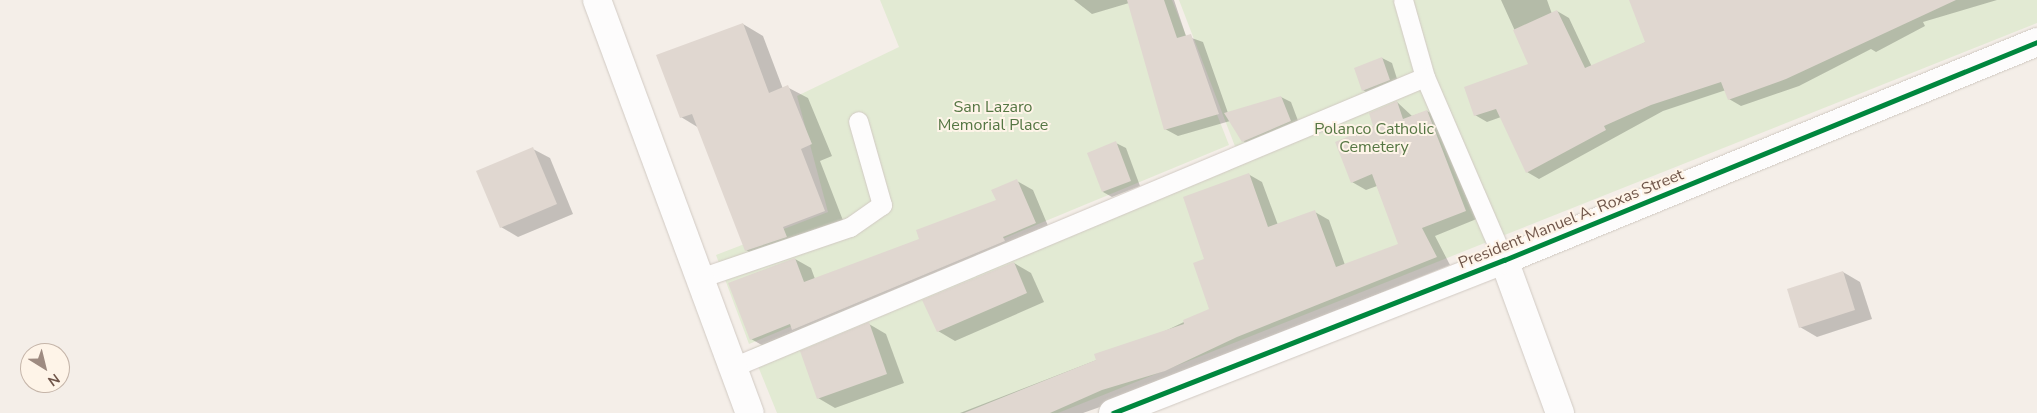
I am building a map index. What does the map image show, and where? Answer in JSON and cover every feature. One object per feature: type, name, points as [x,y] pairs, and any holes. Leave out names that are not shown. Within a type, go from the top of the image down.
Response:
[{"type":"street","points":[[597,0],[750,413]]},
{"type":"street","name":"President Manuel A. Roxas Street","points":[[1113,413],[1504,260],[2037,42]]},
{"type":"street","points":[[1504,260],[1560,413]]},
{"type":"lane","points":[[1403,0],[1425,77],[1504,260]]},
{"type":"lane","points":[[734,367],[1425,77]]},
{"type":"lane","points":[[700,278],[850,227],[882,204],[858,121]]},
{"type":"green space","name":"San Lazaro Memorial Place","points":[[880,0],[1172,0],[1229,145],[749,344],[716,255],[828,212],[797,96],[899,47]]},
{"type":"green space","name":"Polanco Catholic Cemetery","points":[[1179,0],[2037,0],[2037,23],[1058,413],[777,413],[751,349],[1236,149]]},
{"type":"building","points":[[1127,0],[1164,0],[1177,38],[1191,34],[1219,114],[1164,130]]},
{"type":"building","points":[[1629,0],[1956,0],[1786,79],[1728,100],[1721,82],[1651,105],[1604,126],[1606,130],[1526,173],[1496,109],[1474,116],[1464,87],[1528,64],[1513,30],[1557,10],[1585,68],[1645,42]]},
{"type":"building","points":[[743,23],[769,93],[788,85],[812,144],[801,149],[825,211],[783,227],[787,237],[745,251],[692,114],[680,118],[656,55]]},
{"type":"building","points":[[1382,57],[1390,80],[1362,91],[1354,68]]},
{"type":"building","points":[[1281,96],[1291,121],[1242,142],[1224,113]]},
{"type":"building","points":[[1397,101],[1403,119],[1427,110],[1466,211],[1422,228],[1437,257],[1237,337],[1165,371],[1102,390],[1050,413],[964,413],[1096,360],[1094,354],[1184,324],[1183,320],[1209,309],[1193,263],[1204,259],[1183,197],[1249,173],[1268,227],[1315,210],[1336,267],[1398,244],[1372,174],[1351,183],[1335,142],[1373,126],[1369,113]]},
{"type":"building","points":[[1116,141],[1131,181],[1102,192],[1087,153]]},
{"type":"building","points":[[533,147],[557,204],[500,228],[476,171]]},
{"type":"building","points":[[1017,179],[1036,223],[1003,237],[1005,241],[792,330],[790,324],[750,340],[728,283],[795,258],[804,282],[919,239],[916,230],[996,200],[991,190]]},
{"type":"building","points":[[1014,262],[1027,293],[937,332],[922,300]]},
{"type":"building","points":[[1843,271],[1855,310],[1799,328],[1787,289]]},
{"type":"building","points":[[869,322],[887,374],[817,399],[800,351]]},
{"type":"cycle path","points":[[1113,413],[1504,260],[2037,42]]}]
